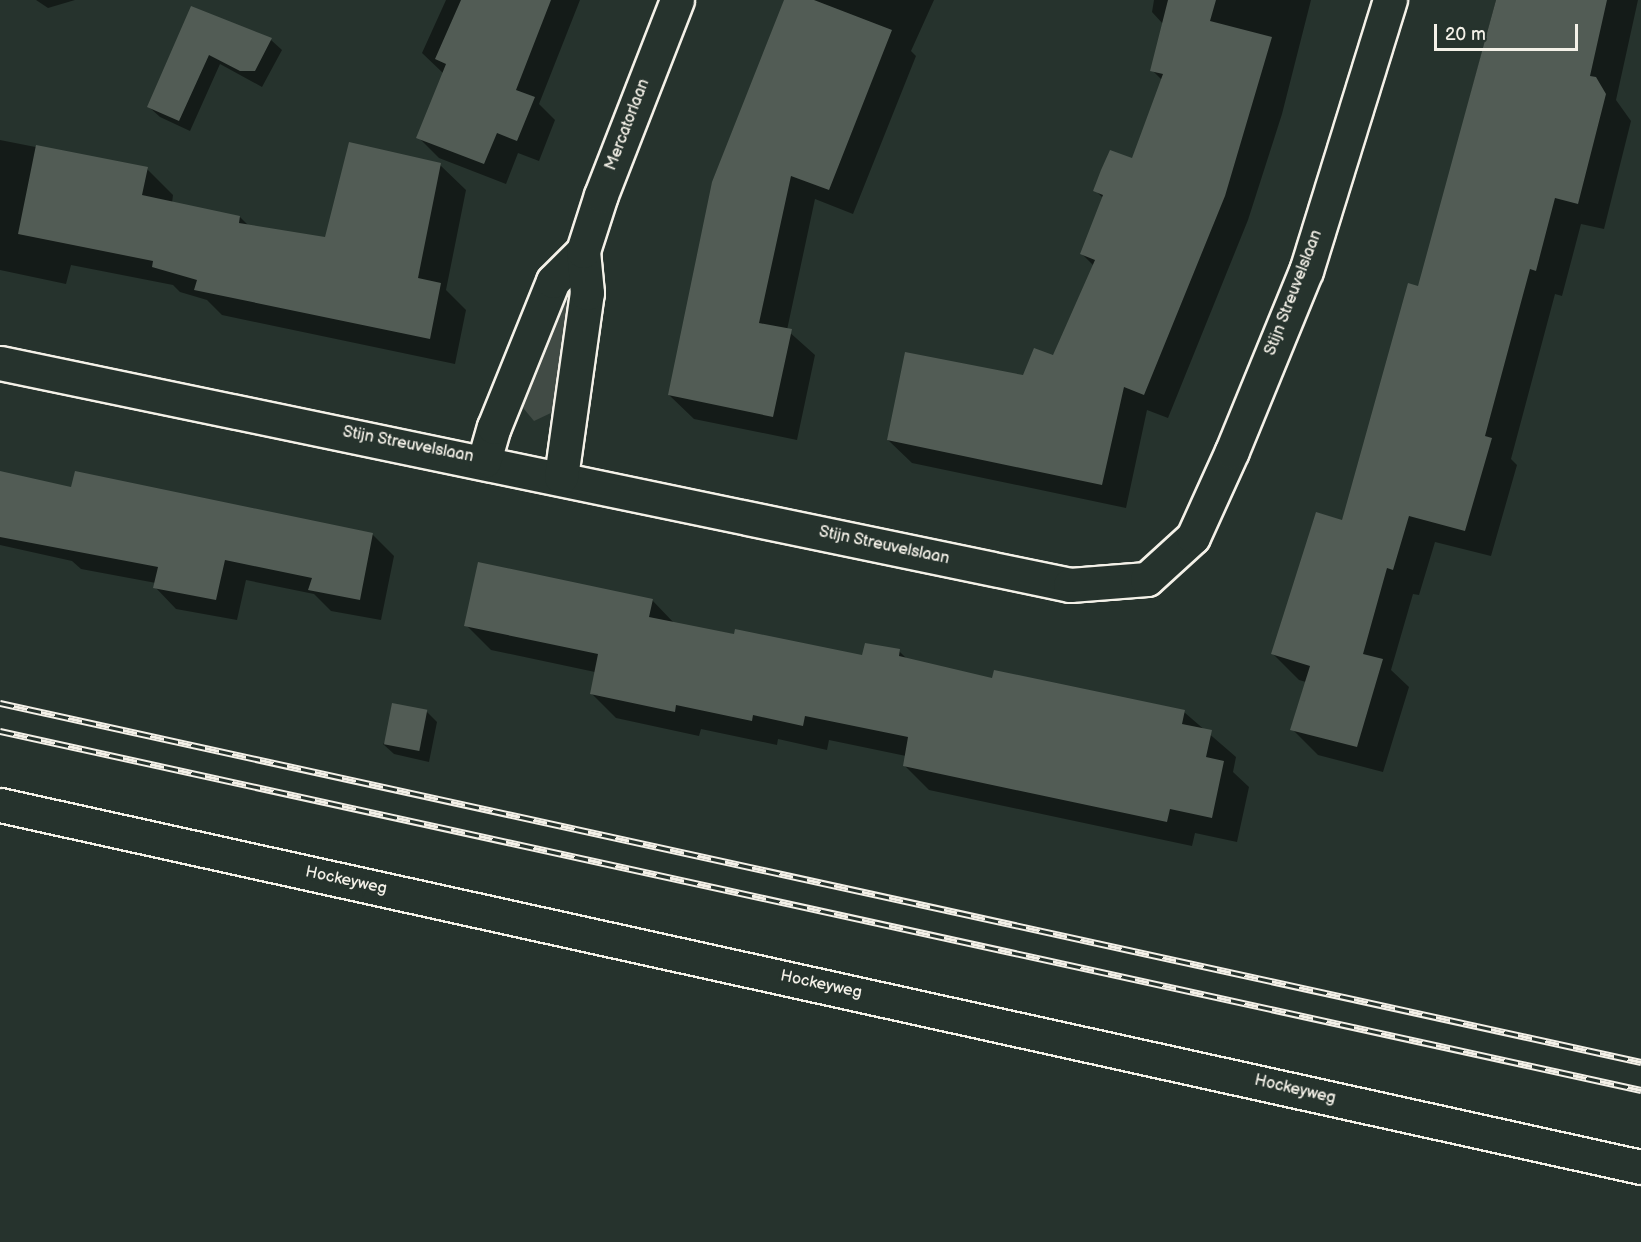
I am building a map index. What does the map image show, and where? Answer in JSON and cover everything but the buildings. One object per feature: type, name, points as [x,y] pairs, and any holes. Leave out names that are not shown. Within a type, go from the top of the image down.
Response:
[{"type":"street","name":"Mercatorlaan","points":[[561,477],[586,304],[583,251],[601,195],[677,0]]},
{"type":"street","name":"Stijn Streuvelslaan","points":[[0,363],[484,461],[1070,585],[1147,579],[1193,537],[1232,451],[1306,271],[1390,0]]},
{"type":"street","name":"Mercatorlaan","points":[[484,461],[494,427],[553,281],[583,251]]},
{"type":"street","name":"Hockeyweg","points":[[0,805],[1641,1167]]},
{"type":"shaded area","points":[[572,288],[577,294],[553,412],[534,421],[519,403],[564,291]]},
{"type":"railway","points":[[0,703],[1641,1062]]},
{"type":"railway","points":[[0,731],[1641,1090]]}]
